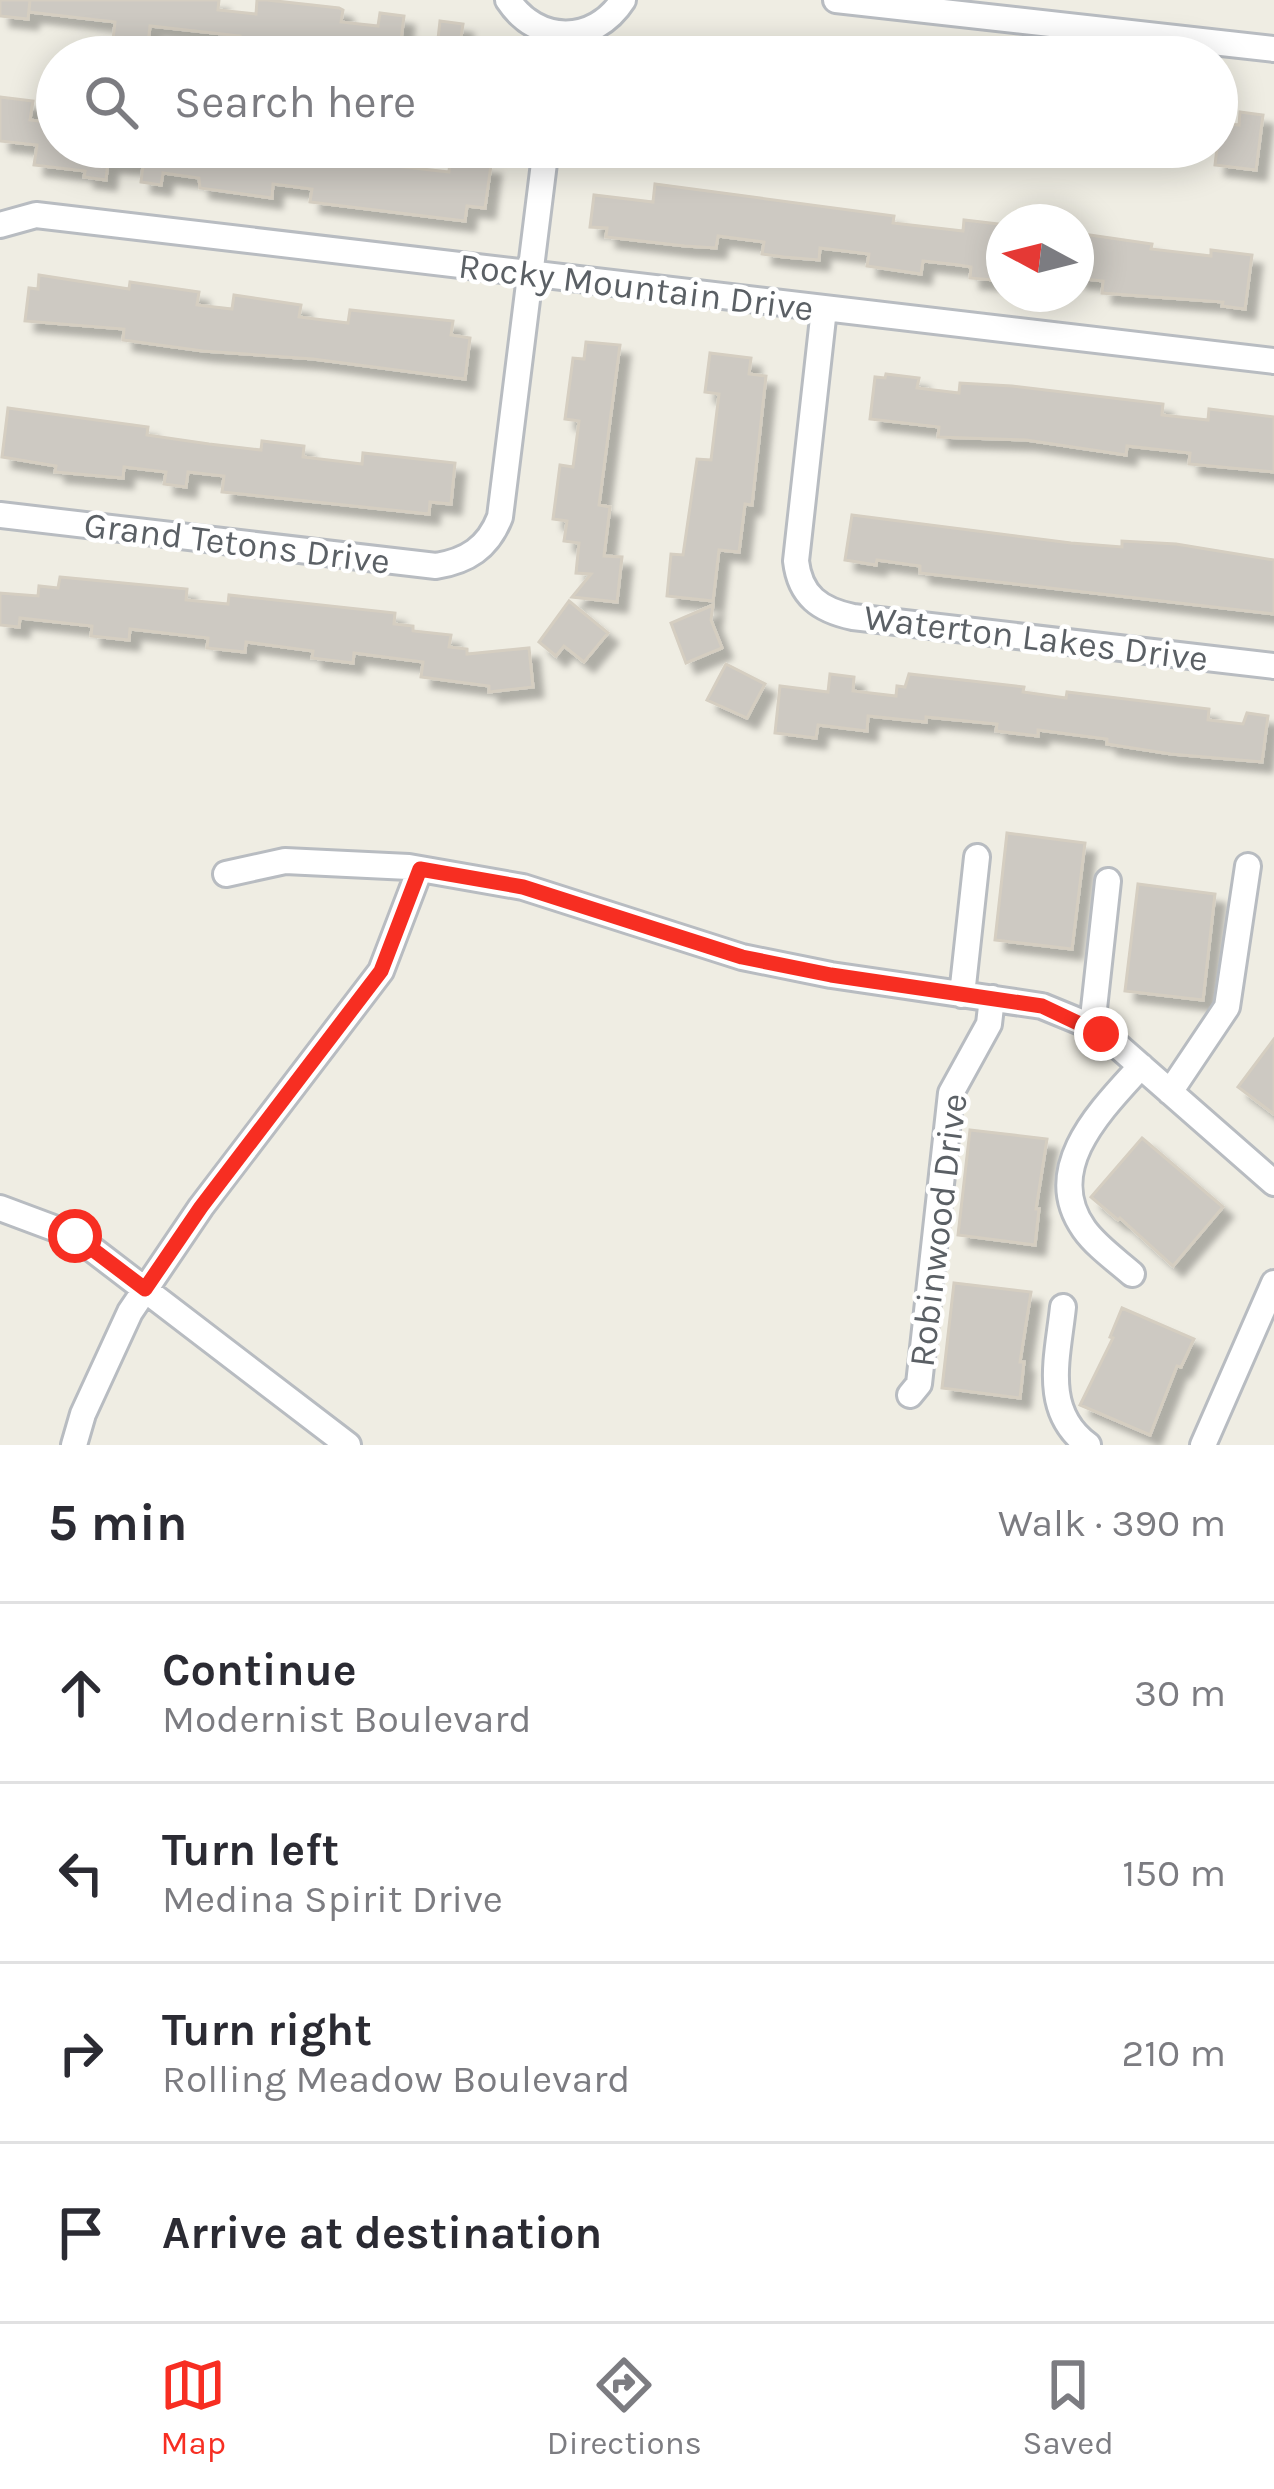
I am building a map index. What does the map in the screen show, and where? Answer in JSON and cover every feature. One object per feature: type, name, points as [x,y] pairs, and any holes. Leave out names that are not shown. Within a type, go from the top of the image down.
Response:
[{"type":"street","points":[[508,0],[547,36]]},
{"type":"street","points":[[577,36],[602,24],[623,0]]},
{"type":"street","points":[[836,0],[1158,36]]},
{"type":"street","points":[[1238,45],[1274,49]]},
{"type":"street","points":[[530,275],[543,168]]},
{"type":"street","name":"Rocky Mountain Drive","points":[[0,225],[36,215],[1274,362]]},
{"type":"street","name":"Grand Tetons Drive","points":[[0,515],[436,566],[473,555],[500,517],[530,275]]},
{"type":"street","name":"Waterton Lakes Drive","points":[[824,309],[796,561],[805,593],[819,606],[854,617],[1274,666]]},
{"type":"street","points":[[962,995],[977,857]]},
{"type":"street","points":[[226,874],[285,862],[420,869],[523,887],[742,957],[1042,1006],[1092,1028],[1142,1066],[1274,1183]]},
{"type":"street","points":[[1170,1092],[1216,1029],[1230,998],[1248,866]]},
{"type":"street","points":[[74,1445],[83,1414],[130,1312],[201,1207],[381,971],[420,869]]},
{"type":"street","points":[[1092,1028],[1108,880]]},
{"type":"street","name":"Robinwood Drive","points":[[910,1395],[919,1384],[951,1093],[989,1024],[992,998]]},
{"type":"street","points":[[1132,1274],[1082,1227],[1073,1208],[1070,1177],[1081,1138],[1142,1066]]},
{"type":"street","points":[[0,1208],[75,1236],[348,1445]]},
{"type":"street","points":[[1203,1445],[1264,1332],[1274,1283]]},
{"type":"street","points":[[1063,1307],[1054,1383],[1058,1408],[1071,1430],[1088,1445]]},
{"type":"building","points":[[0,0],[30,0],[28,19],[0,16]]},
{"type":"building","points":[[30,0],[219,0],[218,10],[256,14],[257,0],[267,0],[339,8],[343,10],[341,22],[378,26],[380,13],[404,16],[402,36],[240,36],[150,26],[149,36],[113,36],[115,22],[29,12]]},
{"type":"building","points":[[440,21],[463,24],[461,36],[438,36]]},
{"type":"building","points":[[0,97],[33,101],[30,120],[36,121],[36,145],[0,141]]},
{"type":"building","points":[[1240,112],[1263,115],[1256,170],[1238,168]]},
{"type":"building","points":[[60,168],[107,168],[106,180],[84,177],[85,171]]},
{"type":"building","points":[[143,168],[449,172],[449,168],[491,168],[485,208],[467,206],[465,221],[310,202],[312,189],[273,184],[272,198],[200,188],[199,178],[163,173],[161,185],[141,182]]},
{"type":"building","points":[[655,184],[894,216],[893,223],[963,231],[964,220],[986,223],[986,279],[970,278],[971,267],[959,265],[923,261],[921,274],[867,266],[869,254],[820,248],[819,260],[784,257],[762,254],[764,242],[718,236],[716,248],[685,246],[606,237],[607,228],[590,227],[594,195],[653,202]]},
{"type":"building","points":[[1094,236],[1152,244],[1151,249],[1252,255],[1245,309],[1222,306],[1223,302],[1102,293],[1103,281],[1094,280]]},
{"type":"building","points":[[39,275],[129,289],[130,282],[199,292],[197,305],[232,309],[234,295],[301,305],[299,317],[348,323],[350,310],[453,321],[451,335],[470,338],[465,379],[313,359],[203,351],[123,340],[124,329],[25,321],[29,288],[38,289]]},
{"type":"building","points":[[586,342],[620,345],[599,505],[610,507],[604,556],[622,557],[617,602],[572,597],[591,574],[576,573],[579,543],[564,541],[567,521],[553,519],[560,465],[573,467],[579,421],[565,419],[573,358],[584,359]]},
{"type":"building","points":[[710,353],[751,358],[749,374],[766,376],[752,505],[745,504],[739,552],[719,550],[713,601],[667,596],[671,554],[683,555],[697,459],[711,460],[719,394],[705,392]]},
{"type":"building","points":[[875,377],[919,378],[917,388],[959,393],[960,383],[1012,386],[1163,404],[1162,415],[1208,420],[1209,409],[1274,417],[1274,472],[1189,464],[1190,453],[1127,446],[1126,455],[1026,440],[938,437],[939,427],[870,419]]},
{"type":"building","points":[[8,408],[148,427],[147,435],[209,444],[261,450],[262,441],[304,446],[303,457],[362,464],[363,453],[455,463],[451,504],[430,502],[429,514],[222,492],[224,476],[188,472],[186,487],[164,484],[166,472],[124,467],[123,478],[55,472],[56,466],[2,457]]},
{"type":"building","points":[[852,515],[1071,543],[1176,544],[1274,560],[1274,614],[920,573],[920,566],[877,560],[876,565],[845,560]]},
{"type":"building","points":[[60,577],[187,589],[186,600],[228,604],[229,595],[395,613],[394,624],[451,635],[449,647],[467,649],[467,654],[529,648],[533,687],[489,692],[489,686],[421,677],[423,662],[354,653],[353,663],[312,658],[313,651],[246,642],[245,652],[207,648],[208,638],[130,629],[129,640],[91,636],[92,626],[20,618],[19,627],[0,625],[0,593],[38,596],[39,586],[58,588]]},
{"type":"building","points":[[569,601],[608,633],[584,662],[564,646],[556,656],[539,642]]},
{"type":"building","points":[[713,605],[711,620],[722,648],[686,663],[671,623]]},
{"type":"building","points":[[726,664],[765,684],[747,718],[707,700]]},
{"type":"building","points":[[830,674],[854,677],[853,691],[896,696],[897,686],[905,687],[909,674],[1024,687],[1023,692],[1066,698],[1067,692],[1209,709],[1208,720],[1243,724],[1247,713],[1268,716],[1262,762],[1171,754],[1038,730],[1038,736],[996,731],[997,724],[926,717],[926,722],[868,716],[867,731],[818,725],[816,738],[775,733],[780,686],[828,692]]},
{"type":"building","points":[[1007,833],[1085,843],[1072,949],[995,940]]},
{"type":"building","points":[[1138,884],[1215,894],[1203,1000],[1125,991]]},
{"type":"building","points":[[1274,1039],[1274,1114],[1238,1087]]},
{"type":"building","points":[[970,1130],[1047,1139],[1035,1245],[958,1235]]},
{"type":"building","points":[[1142,1138],[1223,1207],[1173,1266],[1091,1197]]},
{"type":"building","points":[[954,1283],[1031,1292],[1020,1362],[1024,1362],[1020,1398],[942,1388]]},
{"type":"building","points":[[1122,1308],[1194,1339],[1181,1367],[1177,1366],[1150,1435],[1080,1405],[1113,1338]]},
{"type":"route","points":[[75,1236],[145,1289],[201,1207],[381,971],[420,869],[523,887],[742,957],[1042,1006],[1101,1034]]}]
